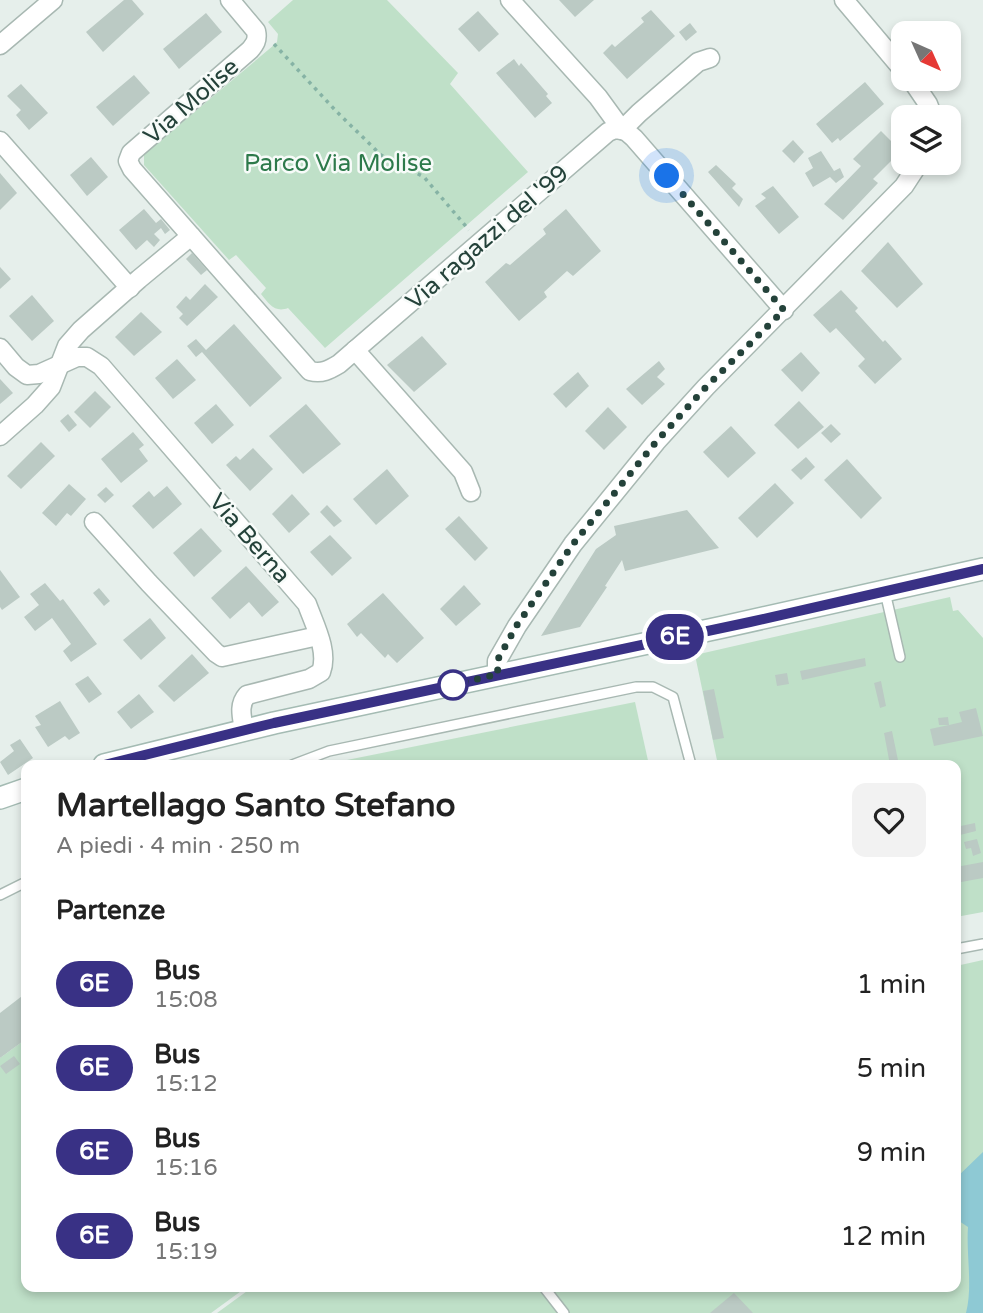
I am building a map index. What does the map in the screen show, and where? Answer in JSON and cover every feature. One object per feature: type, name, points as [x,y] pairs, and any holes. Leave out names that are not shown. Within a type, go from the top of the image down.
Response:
[{"type":"main road","points":[[150,759],[244,730],[983,569]]},
{"type":"main road","points":[[0,798],[21,791]]},
{"type":"street","points":[[0,45],[53,0]]},
{"type":"street","name":"Via Molise","points":[[191,236],[128,161],[131,153],[256,43],[257,37],[252,26],[230,0]]},
{"type":"street","points":[[510,0],[598,97],[622,130],[634,138],[784,310]]},
{"type":"street","points":[[844,0],[891,56]]},
{"type":"street","name":"Via ragazzi del '99","points":[[191,236],[310,371],[327,371],[340,364],[608,132],[622,130],[698,62],[710,58]]},
{"type":"street","points":[[0,141],[130,288]]},
{"type":"street","points":[[498,674],[497,661],[517,625],[573,544],[656,442],[706,387],[904,186],[911,175]]},
{"type":"street","points":[[0,436],[51,387],[67,346],[81,330],[191,236]]},
{"type":"street","name":"Via Berna","points":[[0,348],[16,367],[27,375],[39,374],[76,357],[87,357],[101,366],[307,604],[323,658],[321,672],[309,679],[247,695],[241,707],[244,730]]},
{"type":"street","points":[[355,350],[463,472],[471,492]]},
{"type":"street","points":[[94,522],[222,657],[318,636]]},
{"type":"lane","points":[[885,592],[900,657]]},
{"type":"lane","points":[[305,760],[329,751],[636,687],[653,687],[673,697],[690,760]]},
{"type":"lane","points":[[0,895],[21,884]]},
{"type":"lane","points":[[961,948],[983,944]]},
{"type":"lane","points":[[548,1292],[564,1313]]},
{"type":"path","points":[[257,37],[271,41],[381,155],[424,177],[466,227]]},
{"type":"green space","name":"Parco Via Molise","points":[[293,0],[387,0],[458,73],[450,84],[528,172],[325,348],[288,308],[279,309],[270,304],[261,294],[266,288],[236,255],[229,260],[144,165],[144,155],[148,151],[277,42],[278,34],[268,22]]},
{"type":"green space","points":[[950,597],[953,611],[958,610],[983,638],[983,912],[961,916],[961,760],[717,760],[695,655]]},
{"type":"green space","points":[[635,702],[648,760],[347,760]]},
{"type":"green space","points":[[983,960],[983,1313],[217,1313],[246,1292],[961,1292],[961,965]]},
{"type":"green space","points":[[21,1043],[21,1292],[240,1292],[211,1313],[0,1313],[0,1058]]},
{"type":"water","points":[[983,1152],[983,1313],[966,1313],[969,1292],[968,1227],[961,1222],[961,1173]]},
{"type":"building","points":[[124,0],[132,0],[144,14],[103,52],[86,32]]},
{"type":"building","points":[[559,0],[594,0],[575,17]]},
{"type":"building","points":[[651,10],[675,36],[627,79],[603,53],[612,44],[615,47],[644,22],[641,18]]},
{"type":"building","points":[[478,11],[499,34],[479,52],[458,29]]},
{"type":"building","points":[[206,13],[222,32],[179,69],[163,49]]},
{"type":"building","points":[[690,23],[697,32],[686,41],[679,32]]},
{"type":"building","points":[[514,59],[519,66],[521,63],[548,94],[546,96],[552,103],[535,118],[496,73]]},
{"type":"building","points":[[134,75],[150,93],[113,126],[96,107]]},
{"type":"building","points":[[865,82],[884,104],[840,141],[838,138],[832,143],[816,124]]},
{"type":"building","points":[[21,84],[48,113],[29,130],[16,115],[21,110],[7,96]]},
{"type":"building","points":[[881,131],[891,141],[891,161],[873,179],[878,183],[843,220],[824,204],[861,166],[853,159]]},
{"type":"building","points":[[793,140],[804,152],[794,163],[782,151]]},
{"type":"building","points":[[821,151],[834,171],[840,168],[844,177],[836,183],[830,177],[813,187],[805,173],[813,168],[808,158]]},
{"type":"building","points":[[91,157],[108,177],[87,196],[70,175]]},
{"type":"building","points":[[716,165],[736,184],[732,188],[743,199],[739,207],[708,172]]},
{"type":"building","points":[[0,173],[17,193],[0,210]]},
{"type":"building","points":[[773,186],[799,217],[779,234],[755,206],[766,198],[761,194]]},
{"type":"building","points":[[144,209],[156,223],[161,219],[170,230],[165,234],[161,228],[154,234],[160,240],[154,247],[147,240],[136,250],[119,230]]},
{"type":"building","points":[[566,209],[601,251],[573,276],[567,271],[544,292],[547,297],[519,321],[485,282],[546,234],[543,229]]},
{"type":"building","points":[[888,242],[923,284],[897,308],[861,271]]},
{"type":"building","points":[[192,253],[207,270],[201,275],[186,259]]},
{"type":"building","points":[[0,267],[11,279],[0,289]]},
{"type":"building","points":[[205,284],[218,297],[187,326],[179,318],[183,314],[176,307],[186,296],[190,300]]},
{"type":"building","points":[[841,290],[858,308],[855,311],[902,359],[875,384],[858,366],[865,359],[836,328],[830,333],[813,315]]},
{"type":"building","points":[[32,295],[54,321],[32,341],[9,316]]},
{"type":"building","points":[[141,312],[162,332],[134,356],[115,337]]},
{"type":"building","points":[[234,324],[282,378],[250,407],[202,352],[196,357],[187,346],[196,339],[206,350]]},
{"type":"building","points":[[422,336],[447,364],[414,392],[387,365]]},
{"type":"building","points":[[801,352],[820,373],[802,392],[781,370]]},
{"type":"building","points":[[177,359],[196,380],[173,399],[155,378]]},
{"type":"building","points":[[659,361],[665,369],[657,377],[665,384],[642,405],[626,389]]},
{"type":"building","points":[[578,372],[589,386],[566,408],[553,394]]},
{"type":"building","points":[[0,379],[13,393],[0,404]]},
{"type":"building","points":[[95,391],[111,407],[90,428],[74,412]]},
{"type":"building","points":[[799,401],[824,427],[798,449],[774,425]]},
{"type":"building","points":[[216,404],[234,425],[212,444],[194,423]]},
{"type":"building","points":[[306,404],[341,444],[303,474],[269,436]]},
{"type":"building","points":[[608,407],[627,427],[604,450],[585,431]]},
{"type":"building","points":[[68,414],[77,425],[69,432],[60,421]]},
{"type":"building","points":[[831,424],[841,434],[831,443],[821,433]]},
{"type":"building","points":[[731,426],[756,453],[728,478],[703,452]]},
{"type":"building","points":[[133,432],[144,445],[139,449],[148,461],[121,483],[101,459]]},
{"type":"building","points":[[41,442],[55,456],[21,489],[7,476]]},
{"type":"building","points":[[253,448],[273,469],[250,491],[226,465],[236,456],[240,460]]},
{"type":"building","points":[[806,457],[815,467],[801,480],[791,470]]},
{"type":"building","points":[[847,459],[882,498],[861,519],[824,480]]},
{"type":"building","points":[[387,469],[409,496],[376,525],[353,499]]},
{"type":"building","points":[[775,483],[794,503],[757,538],[738,518]]},
{"type":"building","points":[[69,484],[86,499],[71,516],[67,513],[56,526],[42,513]]},
{"type":"building","points":[[167,486],[182,504],[153,529],[132,506],[149,491],[154,497]]},
{"type":"building","points":[[106,487],[114,495],[105,503],[97,495]]},
{"type":"building","points":[[292,494],[310,514],[289,533],[272,514]]},
{"type":"building","points":[[327,505],[342,521],[334,527],[320,512]]},
{"type":"building","points":[[687,510],[719,548],[625,571],[622,560],[580,627],[541,636],[596,549],[616,535],[614,526]]},
{"type":"building","points":[[459,516],[488,548],[475,561],[445,529]]},
{"type":"building","points":[[201,528],[222,551],[194,577],[173,553]]},
{"type":"building","points":[[330,535],[352,558],[332,576],[310,552]]},
{"type":"building","points":[[246,566],[279,602],[262,617],[249,602],[230,619],[211,598]]},
{"type":"building","points":[[0,570],[20,597],[2,610],[0,607]]},
{"type":"building","points":[[45,583],[60,601],[63,599],[97,644],[71,662],[63,651],[71,644],[52,618],[35,631],[24,617],[39,605],[30,594]]},
{"type":"building","points":[[464,585],[481,604],[456,626],[440,609]]},
{"type":"building","points":[[99,588],[110,601],[104,606],[93,593]]},
{"type":"building","points":[[383,593],[424,638],[397,663],[388,654],[385,658],[361,633],[357,637],[347,624]]},
{"type":"building","points":[[150,618],[166,638],[141,660],[123,640]]},
{"type":"building","points":[[192,654],[209,673],[174,702],[158,686]]},
{"type":"building","points":[[865,658],[866,666],[802,680],[800,671]]},
{"type":"building","points":[[787,673],[789,684],[777,686],[775,675]]},
{"type":"building","points":[[88,676],[102,694],[89,703],[75,684]]},
{"type":"building","points":[[881,681],[886,706],[880,708],[874,683]]},
{"type":"building","points":[[714,689],[724,738],[713,740],[703,691]]},
{"type":"building","points":[[139,694],[154,712],[131,729],[117,712]]},
{"type":"building","points":[[60,701],[80,733],[69,740],[65,736],[48,747],[35,727],[41,725],[35,716]]},
{"type":"building","points":[[976,708],[983,736],[934,746],[930,729],[962,722],[959,712]]},
{"type":"building","points":[[948,717],[949,725],[939,725],[938,718]]},
{"type":"building","points":[[892,731],[898,760],[889,760],[884,733]]},
{"type":"building","points":[[20,739],[33,758],[21,760],[21,766],[8,775],[0,762],[14,751],[10,745]]},
{"type":"building","points":[[975,823],[976,831],[961,835],[961,826]]},
{"type":"building","points":[[977,839],[981,853],[973,856],[971,848],[966,849],[964,842]]},
{"type":"building","points":[[983,862],[983,878],[961,882],[961,866]]},
{"type":"building","points":[[21,997],[21,1043],[0,1058],[0,1013]]},
{"type":"building","points":[[14,1056],[20,1064],[6,1074],[0,1066]]},
{"type":"building","points":[[734,1293],[753,1313],[710,1313]]},
{"type":"bus line","name":"6E","points":[[124,760],[274,723],[750,622],[983,569]]},
{"type":"route","points":[[453,685],[498,674],[497,661],[517,625],[573,544],[656,442],[706,387],[784,310],[667,176]]}]
